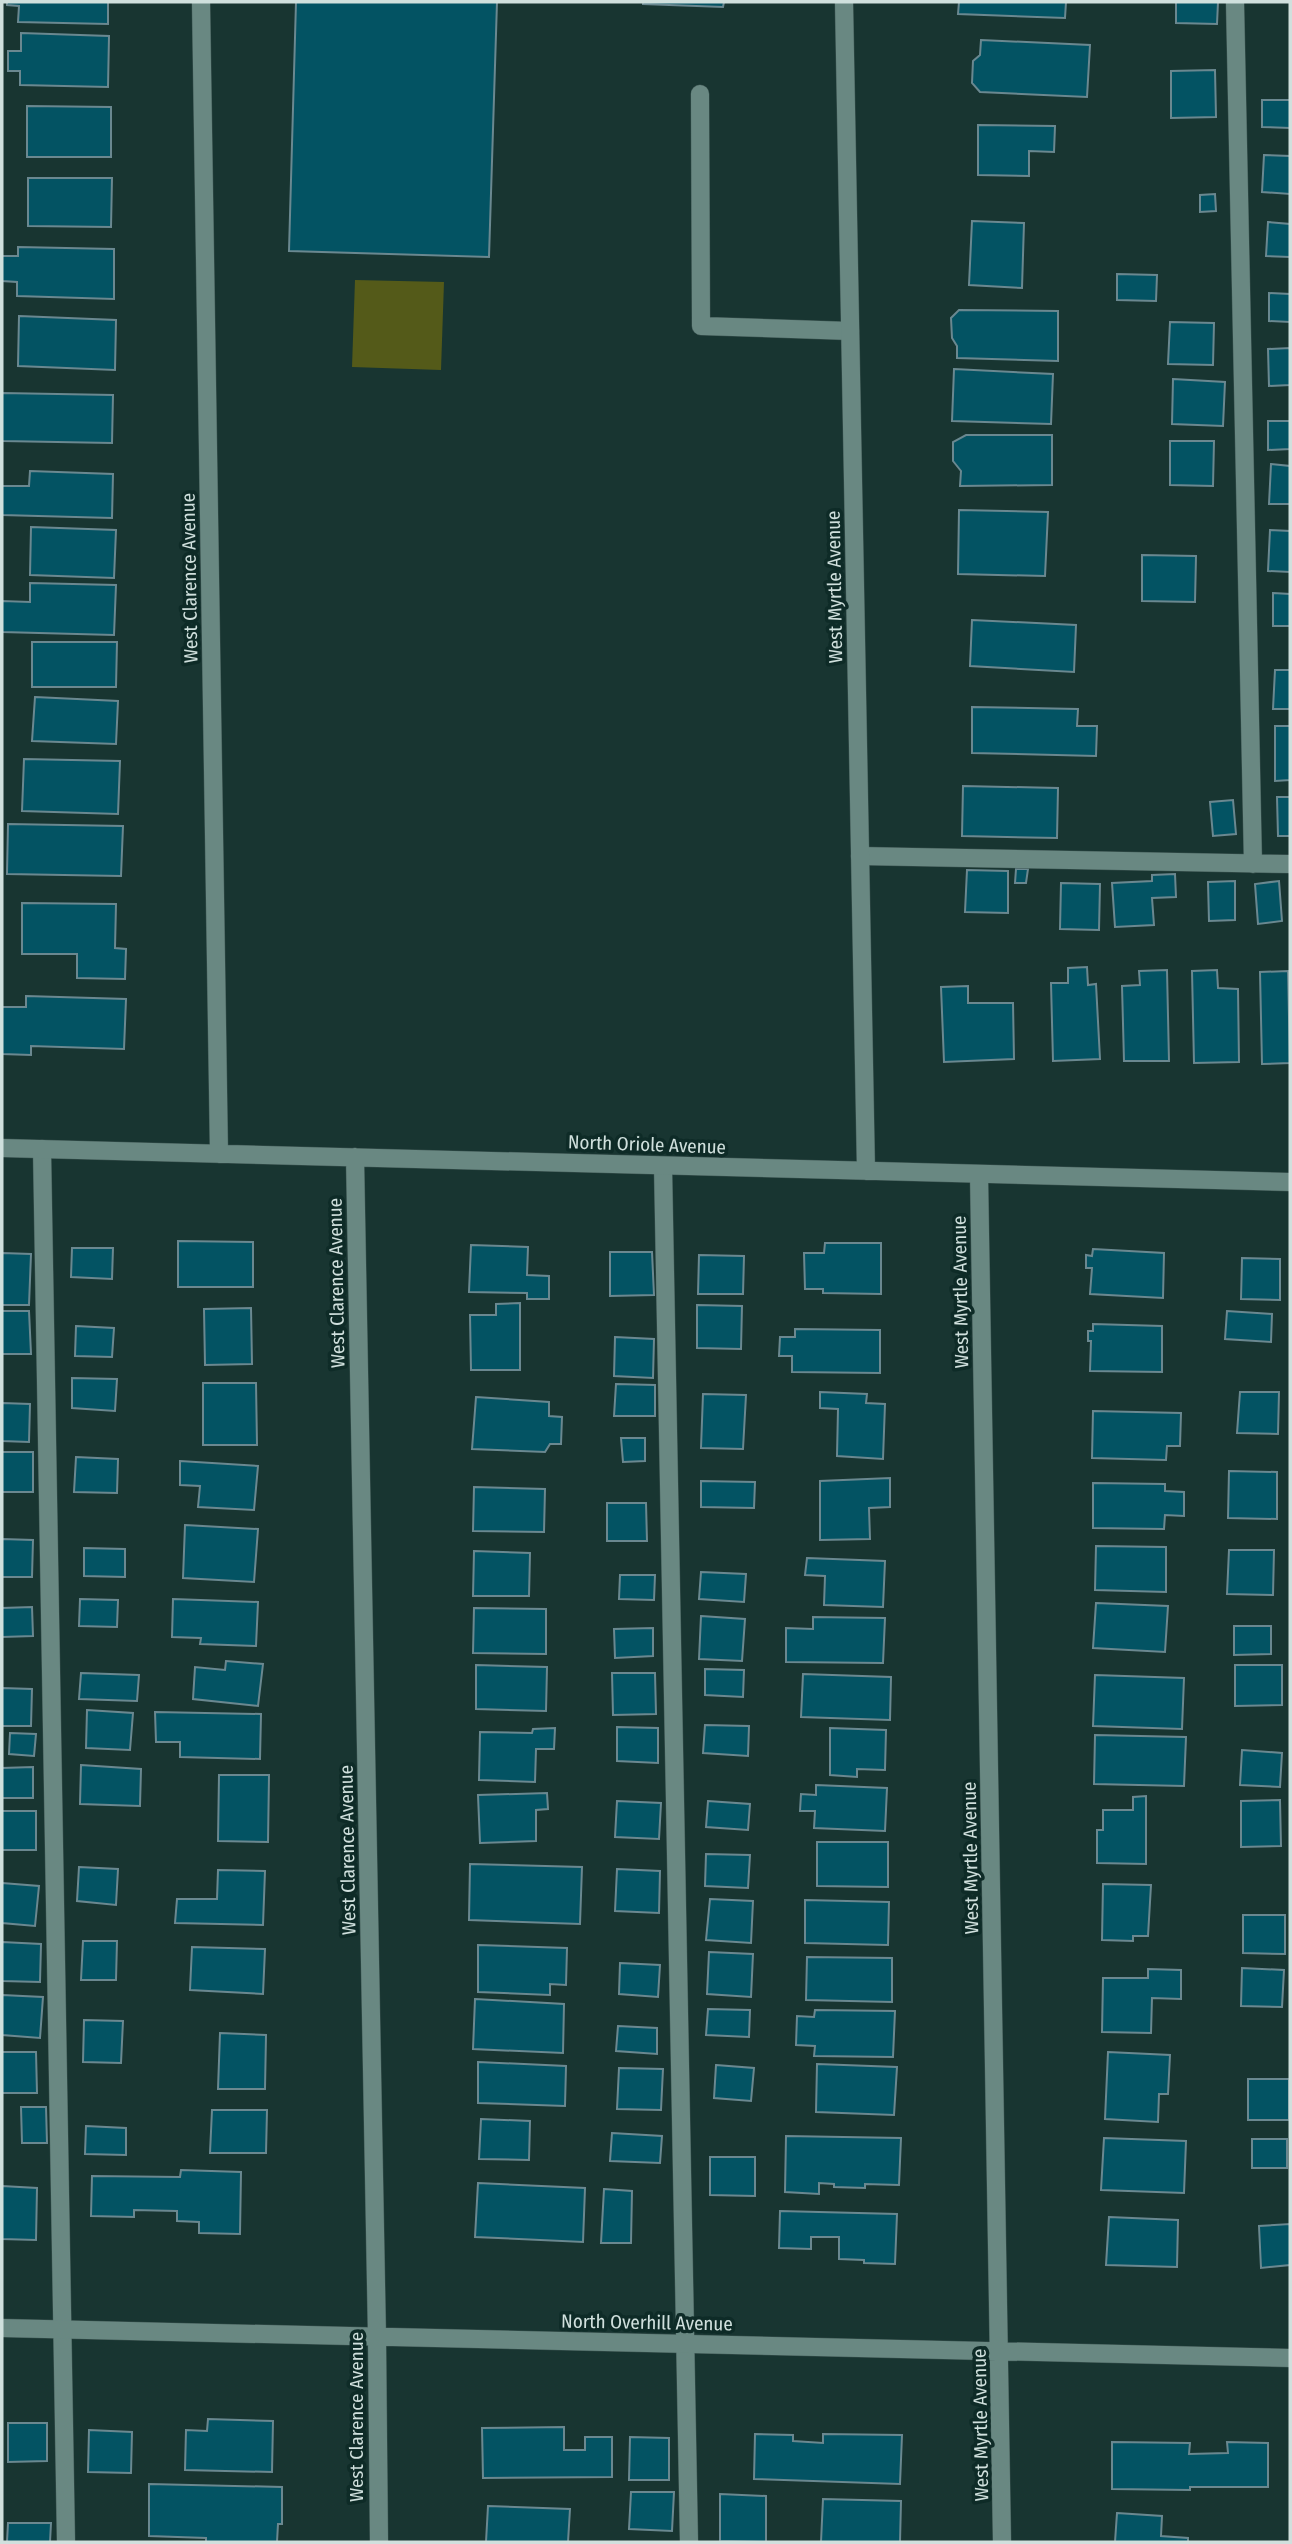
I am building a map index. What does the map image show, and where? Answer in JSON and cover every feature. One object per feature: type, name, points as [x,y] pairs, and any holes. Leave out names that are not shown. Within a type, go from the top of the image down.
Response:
[{"type":"street","name":"West Clarence Avenue","points":[[201,2],[219,1153]]},
{"type":"street","name":"West Myrtle Avenue","points":[[844,2],[866,1171]]},
{"type":"street","points":[[1235,2],[1253,864]]},
{"type":"street","points":[[700,94],[701,326],[850,331]]},
{"type":"street","points":[[860,856],[1290,864]]},
{"type":"street","name":"North Oriole Avenue","points":[[2,1148],[1290,1182]]},
{"type":"street","points":[[42,1149],[66,2542]]},
{"type":"street","name":"West Clarence Avenue","points":[[355,1157],[379,2542]]},
{"type":"street","points":[[663,1166],[689,2542]]},
{"type":"street","name":"West Myrtle Avenue","points":[[979,1174],[1002,2542]]},
{"type":"street","name":"North Overhill Avenue","points":[[2,2328],[1290,2358]]},
{"type":"green space","points":[[355,280],[444,282],[441,370],[352,367]]},
{"type":"building","points":[[7,2],[108,2],[108,24],[18,22],[19,6],[7,5]]},
{"type":"building","points":[[296,2],[497,2],[489,257],[289,251]]},
{"type":"building","points":[[643,2],[724,2],[723,7]]},
{"type":"building","points":[[959,2],[1066,2],[1065,18],[958,14]]},
{"type":"building","points":[[1176,2],[1218,2],[1217,24],[1176,23]]},
{"type":"building","points":[[21,33],[109,36],[108,87],[20,85],[20,71],[8,71],[8,51],[21,51]]},
{"type":"building","points":[[981,40],[1090,45],[1087,97],[980,92],[972,83],[973,61],[980,55]]},
{"type":"building","points":[[1215,70],[1216,117],[1171,118],[1171,71]]},
{"type":"building","points":[[1262,100],[1290,100],[1290,128],[1262,127]]},
{"type":"building","points":[[27,106],[111,107],[111,157],[27,157]]},
{"type":"building","points":[[978,125],[1055,126],[1054,152],[1029,151],[1029,176],[978,175]]},
{"type":"building","points":[[1264,155],[1290,156],[1290,194],[1262,192]]},
{"type":"building","points":[[28,178],[112,178],[111,227],[28,226]]},
{"type":"building","points":[[1215,194],[1216,211],[1200,212],[1200,195]]},
{"type":"building","points":[[972,221],[1024,223],[1022,288],[969,285]]},
{"type":"building","points":[[1268,222],[1290,224],[1290,257],[1266,256]]},
{"type":"building","points":[[18,247],[114,249],[114,299],[17,296],[17,282],[2,281],[2,256],[18,256]]},
{"type":"building","points":[[1117,274],[1157,275],[1156,301],[1117,300]]},
{"type":"building","points":[[1269,293],[1290,294],[1290,322],[1269,321]]},
{"type":"building","points":[[959,310],[1058,311],[1058,361],[957,358],[951,318]]},
{"type":"building","points":[[19,316],[116,320],[115,370],[18,366]]},
{"type":"building","points":[[1170,322],[1214,323],[1213,365],[1168,364]]},
{"type":"building","points":[[1290,348],[1290,385],[1269,386],[1268,349]]},
{"type":"building","points":[[954,369],[1053,374],[1051,424],[952,421]]},
{"type":"building","points":[[1173,379],[1225,382],[1223,426],[1172,424]]},
{"type":"building","points":[[2,393],[113,395],[112,443],[2,441]]},
{"type":"building","points":[[1268,421],[1290,421],[1290,449],[1268,450]]},
{"type":"building","points":[[966,435],[1052,435],[1052,485],[960,486],[961,471],[953,461],[953,442]]},
{"type":"building","points":[[1170,441],[1214,441],[1213,486],[1170,485]]},
{"type":"building","points":[[1271,464],[1290,466],[1290,504],[1269,504]]},
{"type":"building","points":[[30,471],[113,474],[112,518],[2,515],[2,486],[29,486]]},
{"type":"building","points":[[959,510],[1048,512],[1045,576],[958,574]]},
{"type":"building","points":[[31,527],[116,530],[114,578],[30,575]]},
{"type":"building","points":[[1270,530],[1290,531],[1290,572],[1268,571]]},
{"type":"building","points":[[1142,555],[1196,556],[1195,602],[1142,601]]},
{"type":"building","points":[[30,583],[116,585],[114,635],[2,632],[2,601],[30,602]]},
{"type":"building","points":[[1273,593],[1290,594],[1290,626],[1273,626]]},
{"type":"building","points":[[972,620],[1076,625],[1074,672],[970,666]]},
{"type":"building","points":[[32,642],[117,642],[116,687],[32,687]]},
{"type":"building","points":[[1275,670],[1290,670],[1290,709],[1273,709]]},
{"type":"building","points":[[35,697],[118,701],[116,744],[32,741]]},
{"type":"building","points":[[972,707],[1078,709],[1077,726],[1097,726],[1096,756],[972,753]]},
{"type":"building","points":[[1275,726],[1290,726],[1290,780],[1275,781]]},
{"type":"building","points":[[24,759],[120,761],[118,814],[22,811]]},
{"type":"building","points":[[963,786],[1058,788],[1057,838],[962,836]]},
{"type":"building","points":[[1277,797],[1290,797],[1290,836],[1278,836]]},
{"type":"building","points":[[1233,800],[1236,834],[1213,836],[1210,802]]},
{"type":"building","points":[[8,824],[123,826],[121,876],[7,874]]},
{"type":"building","points":[[1016,869],[1028,869],[1026,883],[1015,883]]},
{"type":"building","points":[[967,870],[1008,871],[1008,913],[965,912]]},
{"type":"building","points":[[1175,874],[1176,897],[1152,898],[1154,925],[1115,927],[1112,883],[1152,881],[1152,875]]},
{"type":"building","points":[[1235,881],[1235,920],[1209,921],[1208,882]]},
{"type":"building","points":[[1279,881],[1282,921],[1258,924],[1255,884]]},
{"type":"building","points":[[1061,883],[1100,884],[1099,930],[1060,929]]},
{"type":"building","points":[[22,903],[116,904],[115,948],[126,949],[125,979],[77,978],[77,954],[22,954]]},
{"type":"building","points":[[1087,967],[1088,985],[1096,984],[1100,1059],[1053,1061],[1051,983],[1068,983],[1068,968]]},
{"type":"building","points":[[1167,970],[1169,1061],[1124,1061],[1122,986],[1140,985],[1139,971]]},
{"type":"building","points":[[1217,970],[1218,988],[1238,989],[1239,1062],[1194,1063],[1192,971]]},
{"type":"building","points":[[1288,971],[1290,1063],[1262,1064],[1260,972]]},
{"type":"building","points":[[968,986],[968,1003],[1013,1003],[1014,1059],[944,1062],[941,987]]},
{"type":"building","points":[[26,996],[126,999],[124,1049],[31,1046],[31,1055],[2,1054],[2,1007],[26,1007]]},
{"type":"building","points":[[178,1241],[253,1242],[253,1287],[178,1287]]},
{"type":"building","points":[[825,1243],[881,1243],[881,1294],[823,1293],[823,1289],[805,1289],[804,1253],[824,1253]]},
{"type":"building","points":[[471,1245],[528,1247],[527,1275],[549,1276],[549,1299],[527,1299],[527,1293],[469,1292]]},
{"type":"building","points":[[72,1248],[113,1248],[112,1279],[71,1277]]},
{"type":"building","points":[[1093,1249],[1164,1253],[1163,1298],[1090,1294],[1092,1268],[1086,1268],[1086,1255],[1092,1256]]},
{"type":"building","points":[[610,1252],[652,1252],[654,1295],[610,1296]]},
{"type":"building","points":[[2,1253],[31,1254],[29,1305],[2,1305]]},
{"type":"building","points":[[699,1255],[744,1256],[743,1294],[698,1294]]},
{"type":"building","points":[[1242,1258],[1280,1259],[1280,1300],[1241,1299]]},
{"type":"building","points":[[520,1303],[520,1370],[471,1370],[470,1315],[496,1315],[496,1304]]},
{"type":"building","points":[[697,1305],[742,1306],[741,1349],[697,1348]]},
{"type":"building","points":[[251,1308],[252,1364],[205,1365],[204,1309]]},
{"type":"building","points":[[2,1311],[29,1311],[31,1354],[2,1354]]},
{"type":"building","points":[[1227,1311],[1272,1314],[1271,1342],[1225,1339]]},
{"type":"building","points":[[1093,1324],[1162,1326],[1162,1372],[1090,1371],[1091,1341],[1088,1341],[1088,1331],[1093,1331]]},
{"type":"building","points":[[76,1326],[114,1328],[112,1357],[75,1356]]},
{"type":"building","points":[[795,1329],[880,1330],[880,1373],[792,1372],[792,1356],[779,1356],[780,1337],[795,1337]]},
{"type":"building","points":[[615,1337],[654,1339],[653,1378],[614,1376]]},
{"type":"building","points":[[72,1378],[117,1379],[115,1411],[72,1408]]},
{"type":"building","points":[[203,1383],[256,1383],[257,1445],[203,1445]]},
{"type":"building","points":[[616,1384],[655,1385],[655,1416],[614,1416]]},
{"type":"building","points":[[820,1392],[867,1394],[866,1403],[885,1404],[883,1459],[837,1456],[838,1409],[820,1408]]},
{"type":"building","points":[[1240,1392],[1279,1392],[1278,1434],[1237,1433]]},
{"type":"building","points":[[703,1394],[746,1395],[743,1449],[701,1448]]},
{"type":"building","points":[[476,1397],[549,1402],[549,1416],[562,1417],[561,1444],[550,1444],[545,1452],[472,1449]]},
{"type":"building","points":[[2,1403],[30,1404],[29,1442],[2,1441]]},
{"type":"building","points":[[1093,1411],[1181,1413],[1180,1446],[1167,1446],[1166,1460],[1092,1458]]},
{"type":"building","points":[[621,1438],[645,1438],[645,1461],[623,1462]]},
{"type":"building","points":[[2,1452],[33,1452],[33,1492],[2,1492]]},
{"type":"building","points":[[76,1457],[118,1459],[117,1493],[74,1492]]},
{"type":"building","points":[[180,1461],[258,1466],[254,1510],[198,1507],[200,1486],[180,1485]]},
{"type":"building","points":[[1229,1471],[1277,1472],[1277,1519],[1228,1518]]},
{"type":"building","points":[[890,1478],[890,1507],[869,1508],[870,1539],[820,1540],[820,1481]]},
{"type":"building","points":[[701,1481],[755,1482],[754,1508],[701,1507]]},
{"type":"building","points":[[1093,1483],[1165,1484],[1165,1491],[1184,1492],[1184,1516],[1165,1515],[1164,1529],[1093,1528]]},
{"type":"building","points":[[474,1487],[545,1489],[544,1532],[473,1531]]},
{"type":"building","points":[[607,1503],[646,1503],[647,1541],[607,1541]]},
{"type":"building","points":[[185,1525],[258,1529],[254,1582],[183,1578]]},
{"type":"building","points":[[2,1539],[33,1540],[32,1577],[2,1577]]},
{"type":"building","points":[[1096,1546],[1166,1547],[1166,1592],[1095,1590]]},
{"type":"building","points":[[84,1548],[125,1549],[125,1577],[84,1576]]},
{"type":"building","points":[[1229,1550],[1274,1550],[1273,1595],[1227,1594]]},
{"type":"building","points":[[474,1551],[530,1553],[529,1596],[473,1596]]},
{"type":"building","points":[[807,1558],[885,1561],[883,1607],[824,1605],[825,1576],[805,1575]]},
{"type":"building","points":[[701,1572],[746,1574],[744,1602],[699,1599]]},
{"type":"building","points":[[620,1575],[655,1575],[654,1600],[619,1599]]},
{"type":"building","points":[[80,1599],[118,1600],[117,1627],[79,1626]]},
{"type":"building","points":[[173,1599],[258,1602],[256,1646],[200,1644],[201,1638],[172,1637]]},
{"type":"building","points":[[1096,1603],[1168,1606],[1165,1652],[1093,1648]]},
{"type":"building","points":[[32,1607],[33,1636],[2,1637],[2,1608]]},
{"type":"building","points":[[474,1608],[546,1609],[546,1654],[473,1653]]},
{"type":"building","points":[[701,1616],[745,1619],[742,1661],[699,1659]]},
{"type":"building","points":[[813,1617],[885,1618],[883,1663],[786,1662],[786,1628],[813,1629]]},
{"type":"building","points":[[1234,1626],[1271,1626],[1271,1654],[1234,1655]]},
{"type":"building","points":[[653,1628],[653,1656],[615,1658],[614,1629]]},
{"type":"building","points":[[226,1661],[263,1664],[258,1706],[193,1699],[195,1667],[225,1670]]},
{"type":"building","points":[[476,1665],[547,1667],[546,1711],[476,1709]]},
{"type":"building","points":[[1235,1665],[1282,1665],[1282,1705],[1235,1706]]},
{"type":"building","points":[[705,1669],[744,1670],[743,1697],[705,1695]]},
{"type":"building","points":[[81,1673],[139,1675],[137,1701],[79,1699]]},
{"type":"building","points":[[612,1673],[655,1673],[656,1714],[613,1715]]},
{"type":"building","points":[[803,1674],[891,1677],[890,1720],[801,1717]]},
{"type":"building","points":[[1095,1675],[1184,1678],[1182,1729],[1093,1726]]},
{"type":"building","points":[[2,1688],[32,1689],[31,1726],[2,1726]]},
{"type":"building","points":[[87,1710],[133,1713],[130,1750],[86,1748]]},
{"type":"building","points":[[155,1712],[261,1714],[260,1759],[180,1757],[180,1742],[156,1742]]},
{"type":"building","points":[[705,1725],[749,1726],[748,1756],[703,1753]]},
{"type":"building","points":[[617,1727],[658,1728],[658,1763],[617,1761]]},
{"type":"building","points":[[555,1728],[554,1749],[536,1749],[535,1782],[479,1780],[480,1732],[532,1733],[533,1729]]},
{"type":"building","points":[[830,1728],[886,1730],[885,1770],[857,1769],[857,1777],[830,1775]]},
{"type":"building","points":[[10,1733],[36,1734],[34,1756],[9,1754]]},
{"type":"building","points":[[1095,1735],[1186,1737],[1184,1786],[1094,1784]]},
{"type":"building","points":[[1242,1750],[1282,1753],[1280,1787],[1240,1785]]},
{"type":"building","points":[[81,1765],[141,1769],[140,1806],[80,1804]]},
{"type":"building","points":[[33,1767],[33,1798],[2,1798],[2,1768]]},
{"type":"building","points":[[219,1775],[269,1775],[268,1842],[218,1841]]},
{"type":"building","points":[[816,1785],[887,1788],[885,1831],[814,1828],[815,1811],[800,1811],[801,1794],[816,1795]]},
{"type":"building","points":[[547,1793],[548,1809],[536,1810],[536,1841],[480,1843],[478,1795]]},
{"type":"building","points":[[1146,1796],[1146,1864],[1097,1863],[1097,1830],[1103,1830],[1103,1810],[1133,1810],[1133,1797]]},
{"type":"building","points":[[1280,1800],[1281,1846],[1241,1847],[1241,1801]]},
{"type":"building","points":[[617,1801],[661,1803],[659,1839],[615,1837]]},
{"type":"building","points":[[708,1801],[750,1804],[748,1830],[706,1827]]},
{"type":"building","points":[[2,1811],[36,1811],[36,1850],[2,1850]]},
{"type":"building","points":[[817,1842],[888,1842],[888,1887],[817,1886]]},
{"type":"building","points":[[706,1854],[750,1855],[748,1888],[705,1886]]},
{"type":"building","points":[[470,1864],[582,1867],[580,1924],[469,1920]]},
{"type":"building","points":[[79,1867],[118,1869],[116,1905],[77,1901]]},
{"type":"building","points":[[617,1869],[660,1871],[659,1913],[615,1911]]},
{"type":"building","points":[[218,1870],[265,1871],[263,1925],[175,1923],[177,1899],[217,1899]]},
{"type":"building","points":[[2,1883],[39,1886],[35,1926],[2,1923]]},
{"type":"building","points":[[1103,1884],[1151,1885],[1148,1936],[1133,1936],[1133,1941],[1102,1940]]},
{"type":"building","points":[[710,1899],[753,1901],[751,1943],[706,1940]]},
{"type":"building","points":[[805,1900],[889,1902],[888,1945],[805,1943]]},
{"type":"building","points":[[1243,1915],[1285,1915],[1285,1954],[1243,1953]]},
{"type":"building","points":[[83,1941],[117,1941],[116,1980],[81,1980]]},
{"type":"building","points":[[2,1942],[41,1944],[40,1982],[2,1981]]},
{"type":"building","points":[[478,1945],[567,1948],[566,1985],[550,1984],[550,1995],[478,1992]]},
{"type":"building","points":[[192,1947],[265,1949],[263,1994],[190,1990]]},
{"type":"building","points":[[709,1952],[753,1954],[751,1997],[707,1994]]},
{"type":"building","points":[[807,1957],[892,1958],[892,2002],[806,2000]]},
{"type":"building","points":[[620,1963],[660,1965],[658,1997],[619,1994]]},
{"type":"building","points":[[1242,1968],[1284,1970],[1282,2007],[1241,2006]]},
{"type":"building","points":[[1148,1969],[1181,1970],[1181,1999],[1152,1998],[1151,2033],[1102,2032],[1103,1978],[1148,1978]]},
{"type":"building","points":[[2,1995],[43,1997],[40,2038],[2,2035]]},
{"type":"building","points":[[475,1999],[564,2004],[563,2053],[473,2049]]},
{"type":"building","points":[[708,2009],[750,2010],[749,2037],[706,2035]]},
{"type":"building","points":[[815,2010],[895,2011],[893,2057],[814,2056],[815,2046],[796,2045],[797,2016],[814,2017]]},
{"type":"building","points":[[84,2020],[123,2021],[121,2063],[83,2062]]},
{"type":"building","points":[[618,2026],[657,2028],[657,2054],[616,2051]]},
{"type":"building","points":[[220,2033],[266,2035],[265,2089],[218,2089]]},
{"type":"building","points":[[2,2052],[36,2052],[37,2093],[2,2093]]},
{"type":"building","points":[[1108,2052],[1170,2055],[1168,2094],[1159,2094],[1158,2122],[1105,2119]]},
{"type":"building","points":[[478,2062],[566,2066],[565,2106],[478,2103]]},
{"type":"building","points":[[817,2064],[897,2067],[894,2115],[816,2112]]},
{"type":"building","points":[[716,2065],[754,2068],[751,2101],[714,2098]]},
{"type":"building","points":[[619,2068],[663,2069],[661,2110],[617,2109]]},
{"type":"building","points":[[1248,2079],[1289,2079],[1289,2120],[1248,2120]]},
{"type":"building","points":[[21,2107],[46,2107],[47,2143],[22,2143]]},
{"type":"building","points":[[212,2110],[267,2110],[266,2153],[210,2153]]},
{"type":"building","points":[[481,2119],[530,2121],[529,2160],[479,2159]]},
{"type":"building","points":[[86,2126],[126,2128],[126,2155],[85,2154]]},
{"type":"building","points":[[612,2133],[662,2136],[660,2163],[610,2161]]},
{"type":"building","points":[[786,2136],[901,2138],[899,2185],[865,2184],[865,2188],[834,2187],[834,2184],[819,2183],[819,2194],[785,2192]]},
{"type":"building","points":[[1104,2138],[1186,2141],[1184,2193],[1101,2190]]},
{"type":"building","points":[[1252,2139],[1287,2139],[1287,2168],[1252,2168]]},
{"type":"building","points":[[710,2157],[755,2157],[755,2196],[710,2195]]},
{"type":"building","points":[[181,2170],[241,2172],[240,2234],[199,2233],[199,2222],[177,2221],[177,2211],[134,2210],[134,2217],[91,2216],[92,2176],[180,2177]]},
{"type":"building","points":[[478,2183],[585,2188],[583,2242],[475,2237]]},
{"type":"building","points":[[2,2186],[37,2188],[36,2240],[2,2239]]},
{"type":"building","points":[[604,2189],[632,2191],[631,2243],[601,2243]]},
{"type":"building","points":[[780,2211],[897,2214],[895,2264],[839,2259],[839,2237],[811,2237],[811,2249],[779,2248]]},
{"type":"building","points":[[1109,2217],[1178,2220],[1177,2267],[1106,2265]]},
{"type":"building","points":[[1290,2224],[1290,2265],[1261,2268],[1259,2226]]},
{"type":"building","points":[[208,2419],[273,2421],[272,2472],[185,2470],[186,2430],[207,2431]]},
{"type":"building","points":[[8,2423],[47,2423],[47,2461],[8,2462]]},
{"type":"building","points":[[564,2427],[564,2450],[585,2450],[585,2437],[612,2437],[612,2477],[483,2478],[482,2428]]},
{"type":"building","points":[[89,2430],[132,2432],[131,2473],[88,2472]]},
{"type":"building","points":[[755,2434],[793,2435],[793,2441],[823,2443],[823,2434],[902,2435],[900,2484],[754,2479]]},
{"type":"building","points":[[630,2437],[669,2438],[669,2480],[629,2480]]},
{"type":"building","points":[[1112,2442],[1190,2443],[1189,2454],[1228,2453],[1227,2442],[1268,2443],[1268,2487],[1112,2489]]},
{"type":"building","points":[[149,2484],[282,2487],[282,2524],[278,2524],[277,2542],[206,2542],[206,2538],[149,2536]]},
{"type":"building","points":[[631,2492],[674,2492],[672,2531],[629,2529]]},
{"type":"building","points":[[720,2494],[766,2496],[766,2542],[720,2541]]},
{"type":"building","points":[[823,2499],[901,2501],[900,2542],[821,2542]]},
{"type":"building","points":[[488,2506],[570,2509],[568,2542],[486,2542]]},
{"type":"building","points":[[1117,2513],[1162,2516],[1161,2536],[1188,2538],[1188,2542],[1115,2542]]},
{"type":"building","points":[[8,2523],[51,2523],[50,2542],[7,2542]]}]
